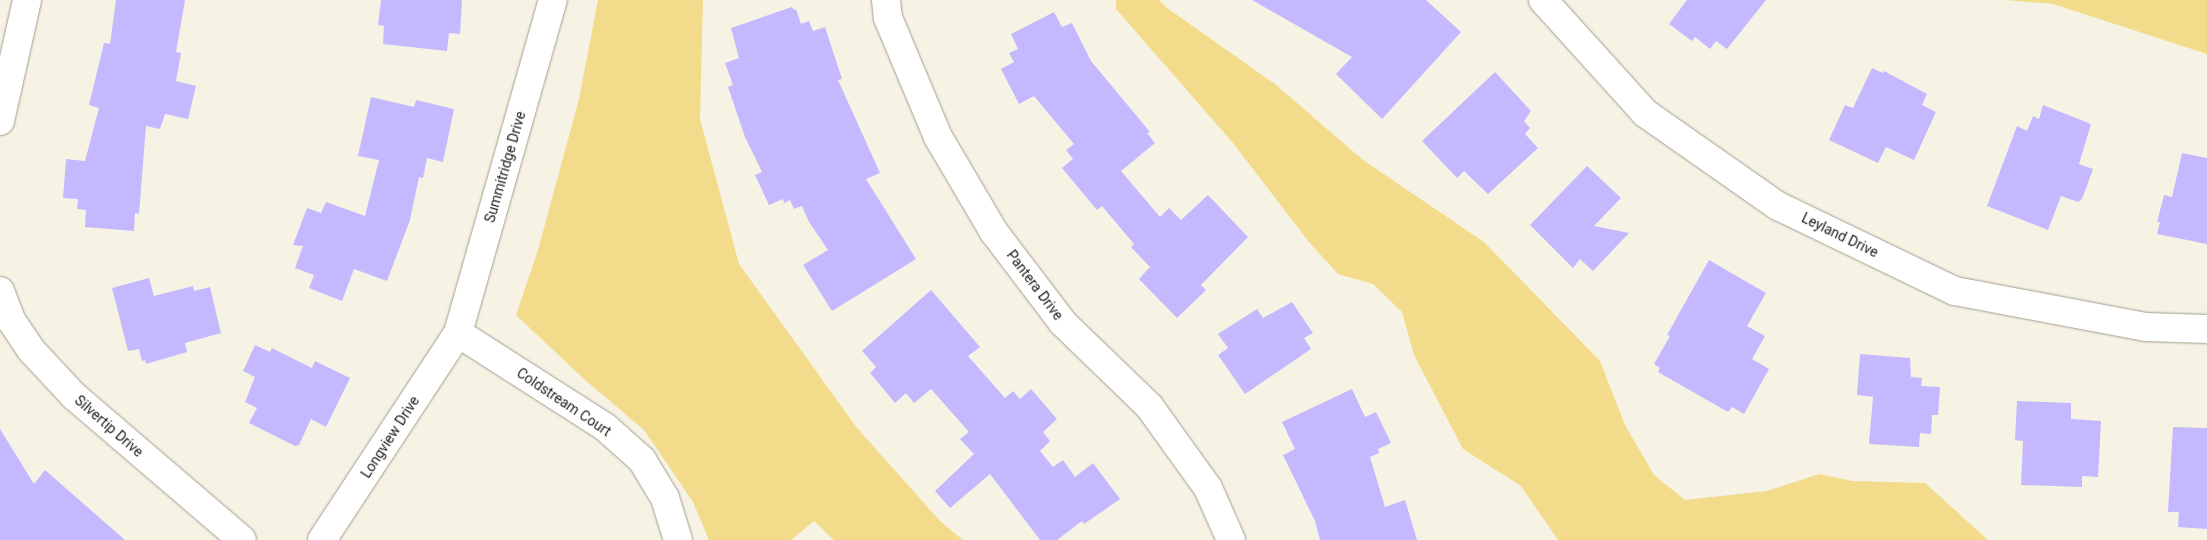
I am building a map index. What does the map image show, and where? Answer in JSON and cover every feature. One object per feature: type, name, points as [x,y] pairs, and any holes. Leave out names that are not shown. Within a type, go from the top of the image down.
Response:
[{"type":"street","points":[[0,121],[27,0]]},
{"type":"street","name":"Summitridge Drive","points":[[458,333],[553,0]]},
{"type":"street","name":"Pantera Drive","points":[[886,0],[888,18],[938,137],[994,232],[1063,323],[1150,406],[1208,488],[1231,540]]},
{"type":"street","name":"Leyland Drive","points":[[1543,0],[1645,113],[1778,206],[1955,291],[2146,327],[2207,329]]},
{"type":"street","name":"Silvertip Drive","points":[[0,291],[11,320],[26,342],[74,396],[242,540]]},
{"type":"street","name":"Longview Drive","points":[[322,540],[458,333]]},
{"type":"street","name":"Coldstream Court","points":[[458,333],[605,427],[642,460],[665,498],[678,540]]},
{"type":"shaded area","points":[[598,0],[703,0],[700,119],[739,264],[857,428],[940,521],[963,540],[834,540],[814,521],[791,540],[709,540],[693,502],[644,430],[584,379],[516,315],[538,250],[579,99]]},
{"type":"shaded area","points":[[1116,0],[1159,0],[1167,8],[1275,84],[1363,160],[1484,242],[1600,361],[1625,425],[1654,475],[1685,500],[1767,491],[1819,474],[1852,481],[1925,483],[1988,540],[1558,540],[1521,486],[1463,449],[1414,355],[1402,312],[1373,284],[1338,274],[1309,242],[1233,143],[1116,9]]},
{"type":"shaded area","points":[[2005,0],[2207,0],[2207,54],[2053,4]]},
{"type":"building","points":[[116,0],[185,0],[176,52],[181,53],[176,81],[196,86],[188,119],[165,114],[160,129],[146,126],[139,214],[135,213],[134,231],[85,227],[86,210],[77,209],[78,199],[63,198],[66,159],[85,161],[99,108],[89,105],[104,43],[110,44]]},
{"type":"building","points":[[381,0],[462,0],[460,34],[449,33],[447,51],[383,44],[384,26],[378,25]]},
{"type":"building","points":[[1252,0],[1426,0],[1461,32],[1382,119],[1336,74],[1352,57]]},
{"type":"building","points":[[1687,0],[1766,0],[1727,49],[1716,41],[1710,49],[1695,37],[1692,41],[1669,24]]},
{"type":"building","points":[[792,7],[794,10],[796,9],[801,24],[809,21],[813,31],[825,27],[842,79],[838,80],[880,173],[866,179],[916,259],[832,311],[803,265],[828,250],[809,222],[802,206],[794,209],[790,200],[784,203],[783,199],[769,205],[755,175],[762,172],[745,137],[728,87],[733,85],[725,63],[739,58],[731,28]]},
{"type":"building","points":[[1054,12],[1062,27],[1072,23],[1091,61],[1150,132],[1147,133],[1155,143],[1121,171],[1160,217],[1169,208],[1181,220],[1208,195],[1248,237],[1201,285],[1206,290],[1177,318],[1139,279],[1150,267],[1131,247],[1134,244],[1102,206],[1097,210],[1062,168],[1073,159],[1066,150],[1074,144],[1034,96],[1019,104],[1001,69],[1014,62],[1009,53],[1018,49],[1011,34]]},
{"type":"building","points":[[1872,68],[1883,73],[1884,71],[1927,94],[1922,105],[1936,112],[1914,160],[1886,147],[1878,163],[1829,140],[1845,105],[1853,108]]},
{"type":"building","points":[[1495,72],[1531,111],[1524,121],[1530,128],[1525,134],[1538,148],[1488,194],[1464,171],[1457,178],[1422,141]]},
{"type":"building","points":[[371,97],[414,107],[416,100],[454,109],[443,162],[427,158],[423,178],[419,177],[410,220],[387,281],[354,269],[342,301],[309,288],[314,275],[295,268],[303,246],[293,245],[307,208],[321,213],[326,202],[365,216],[379,160],[358,156]]},
{"type":"building","points":[[2043,105],[2091,124],[2079,164],[2093,169],[2082,199],[2078,202],[2061,196],[2048,230],[1987,206],[2017,126],[2027,131],[2033,116],[2039,119]]},
{"type":"building","points":[[2182,153],[2207,158],[2207,244],[2157,234],[2160,222],[2157,222],[2164,195],[2172,197]]},
{"type":"building","points":[[1587,166],[1621,198],[1594,226],[1629,233],[1593,271],[1580,259],[1573,268],[1530,225]]},
{"type":"building","points":[[1709,260],[1766,293],[1747,326],[1765,336],[1752,359],[1769,369],[1744,414],[1732,407],[1728,412],[1658,372],[1660,368],[1654,364],[1670,336],[1667,335]]},
{"type":"building","points":[[149,278],[154,296],[193,286],[194,291],[210,287],[221,333],[185,343],[187,352],[146,364],[145,360],[142,361],[139,349],[128,351],[112,288]]},
{"type":"building","points":[[931,290],[980,347],[968,356],[1005,398],[1013,391],[1020,399],[1031,389],[1057,419],[1043,432],[1050,441],[1040,451],[1053,467],[1063,460],[1075,477],[1093,463],[1120,499],[1084,524],[1082,521],[1057,540],[1040,540],[990,474],[950,508],[935,491],[974,454],[960,439],[969,432],[931,389],[914,403],[906,393],[895,403],[870,373],[876,367],[862,351]]},
{"type":"building","points":[[1292,302],[1313,333],[1304,338],[1311,349],[1245,394],[1218,355],[1228,348],[1218,334],[1257,309],[1263,318]]},
{"type":"building","points":[[255,345],[270,352],[272,348],[312,368],[315,361],[350,378],[326,427],[311,419],[299,445],[295,446],[249,423],[257,408],[245,402],[255,377],[243,371]]},
{"type":"building","points":[[1860,354],[1910,358],[1911,377],[1922,378],[1921,386],[1940,387],[1938,415],[1932,415],[1931,434],[1920,433],[1919,447],[1869,444],[1873,397],[1857,395]]},
{"type":"building","points":[[1352,389],[1365,417],[1376,412],[1391,443],[1378,449],[1379,453],[1370,457],[1385,507],[1405,500],[1417,540],[1320,540],[1315,521],[1283,455],[1295,449],[1282,422]]},
{"type":"building","points":[[2017,401],[2071,403],[2071,419],[2101,421],[2098,477],[2082,476],[2082,487],[2021,485],[2023,441],[2015,440]]},
{"type":"building","points":[[2173,427],[2207,428],[2207,529],[2178,527],[2179,512],[2168,512]]},
{"type":"building","points":[[0,429],[34,484],[45,470],[125,540],[0,540]]}]
